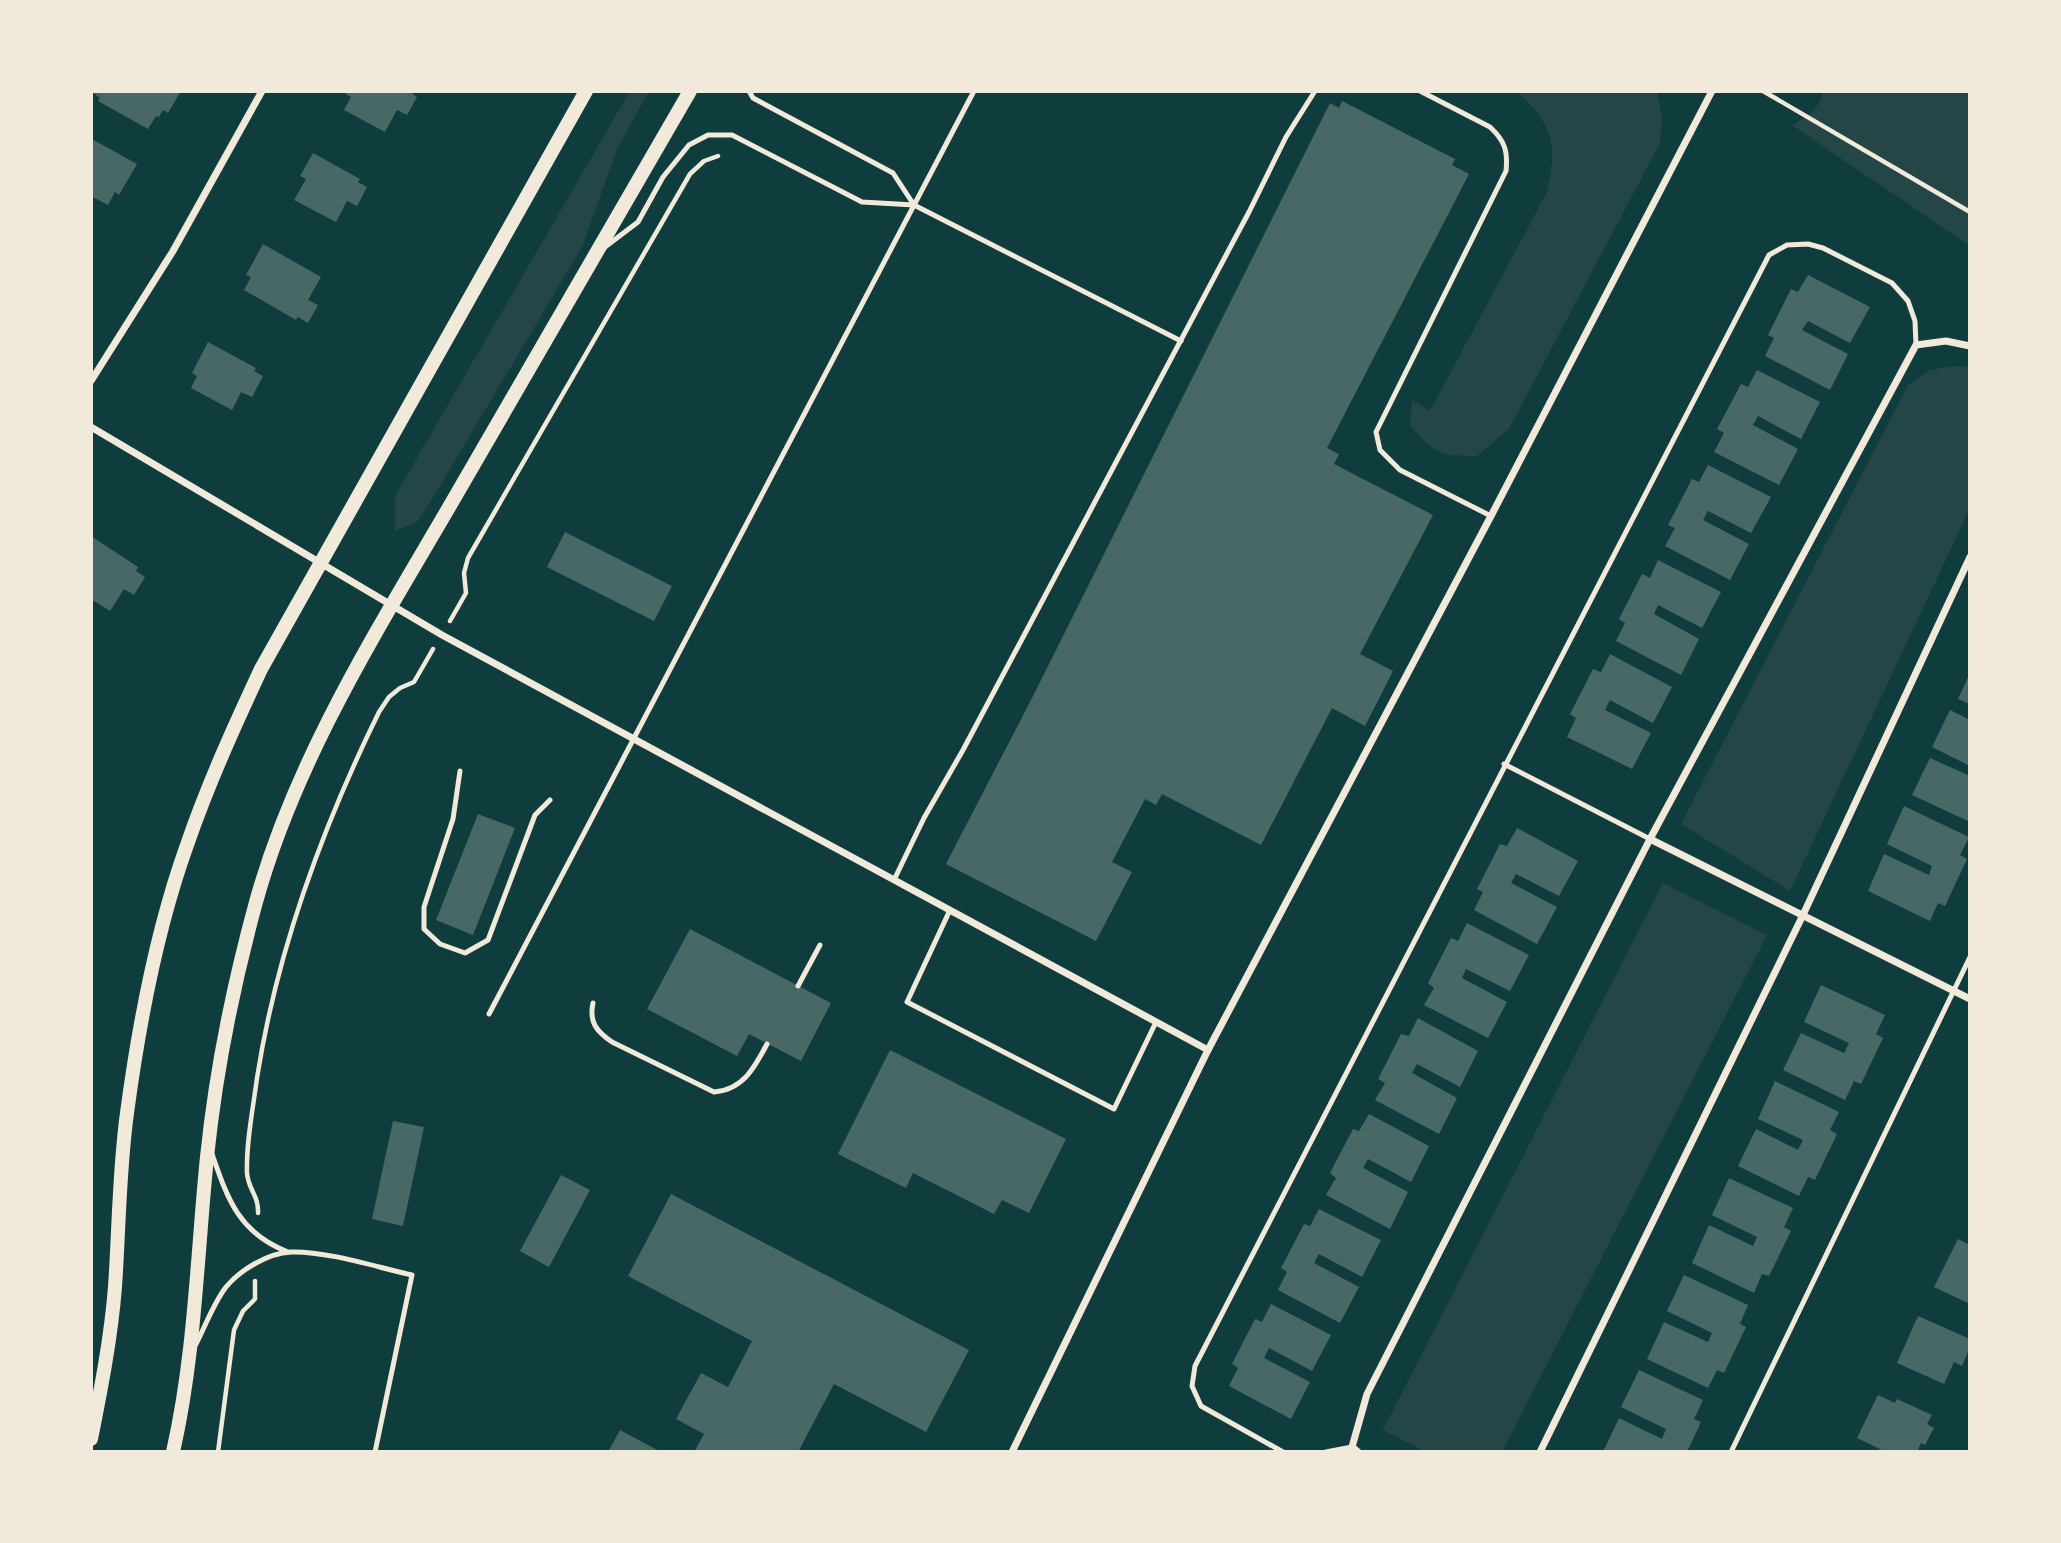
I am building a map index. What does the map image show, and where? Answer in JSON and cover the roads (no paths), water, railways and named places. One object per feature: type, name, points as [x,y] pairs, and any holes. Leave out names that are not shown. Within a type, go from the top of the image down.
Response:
[{"type":"main road","points":[[91,1439],[115,1290],[127,1115],[142,1017],[164,921],[186,846],[220,756],[261,669],[586,91]]},
{"type":"main road","points":[[173,1452],[189,1359],[215,1089],[231,1000],[257,898],[297,789],[328,722],[391,606],[690,91]]},
{"type":"street","points":[[91,381],[173,251],[262,91]]},
{"type":"street","points":[[1012,1452],[1208,1050],[1712,91]]},
{"type":"street","points":[[1355,1450],[1367,1394],[1650,839],[1916,345],[1946,341],[1970,346]]},
{"type":"street","points":[[91,428],[391,606],[1208,1050]]},
{"type":"street","points":[[1540,1452],[1802,917],[1970,557]]},
{"type":"street","points":[[1650,839],[1970,999]]},
{"type":"lane","points":[[749,91],[753,98],[893,173],[914,205]]},
{"type":"lane","points":[[489,1014],[974,91]]},
{"type":"lane","points":[[894,880],[924,818],[963,750],[1250,212],[1286,136],[1315,91]]},
{"type":"lane","points":[[1420,91],[1490,127],[1503,141],[1506,171],[1376,432],[1380,450],[1401,470],[1491,516]]},
{"type":"lane","points":[[595,255],[638,222],[663,177],[689,145],[708,135],[732,135],[862,202],[914,205],[1181,341]]},
{"type":"lane","points":[[1283,1452],[1201,1406],[1192,1386],[1195,1366],[1769,255],[1787,245],[1808,244],[1823,248],[1892,283],[1908,301],[1914,321],[1916,345]]},
{"type":"lane","points":[[1504,764],[1650,839]]},
{"type":"lane","points":[[460,771],[453,819],[424,907],[424,929],[440,944],[465,953],[488,940],[535,816],[550,800]]},
{"type":"lane","points":[[950,911],[906,1002],[1114,1109],[1156,1022]]},
{"type":"lane","points":[[798,986],[820,945]]},
{"type":"lane","points":[[1731,1452],[1970,957]]},
{"type":"lane","points":[[593,1003],[591,1013],[594,1026],[601,1034],[634,1054],[714,1092],[725,1091],[739,1084],[753,1070],[767,1044]]},
{"type":"lane","points":[[208,1144],[230,1204],[242,1221],[257,1236],[288,1252]]},
{"type":"lane","points":[[189,1359],[226,1287],[235,1277],[256,1264],[288,1252],[309,1253],[412,1275],[375,1452]]},
{"type":"lane","points":[[1326,1452],[1355,1450]]}]
